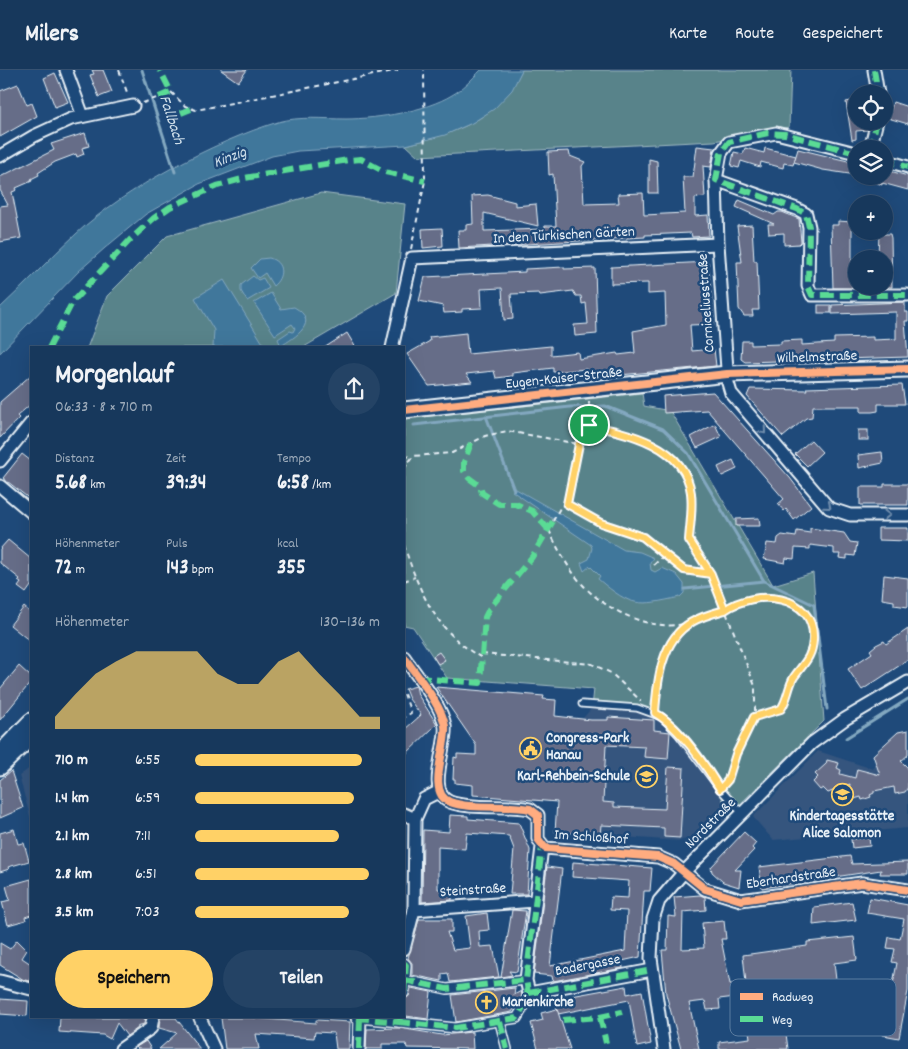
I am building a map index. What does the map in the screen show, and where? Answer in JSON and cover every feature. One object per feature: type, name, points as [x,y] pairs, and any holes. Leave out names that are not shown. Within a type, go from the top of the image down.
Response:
[{"type":"main road","name":"Wilhelmstraße","points":[[727,374],[908,370]]},
{"type":"main road","name":"Eugen-Kaiser-Straße","points":[[405,410],[727,374]]},
{"type":"main road","points":[[0,753],[30,722]]},
{"type":"main road","points":[[0,767],[30,738]]},
{"type":"street","points":[[66,70],[83,116]]},
{"type":"street","points":[[874,70],[876,85]]},
{"type":"street","points":[[0,156],[47,129],[83,116],[135,105]]},
{"type":"street","name":"Corniceliusstraße","points":[[848,150],[784,134],[768,133],[729,142],[720,153],[716,180],[718,244],[727,374],[731,394],[829,508],[850,515],[908,515]]},
{"type":"street","points":[[893,163],[908,167]]},
{"type":"street","points":[[716,180],[797,208],[806,214],[809,227],[808,286],[812,295],[908,295]]},
{"type":"street","name":"In den Türkischen Gärten","points":[[412,258],[718,244]]},
{"type":"street","points":[[392,346],[412,258]]},
{"type":"street","points":[[0,461],[30,424]]},
{"type":"street","points":[[0,487],[30,511]]},
{"type":"street","points":[[405,659],[439,710],[445,726],[445,742],[438,775],[440,791],[424,800],[415,819],[410,914],[405,943]]},
{"type":"street","name":"Nordstraße","points":[[664,1049],[652,970],[651,944],[655,910],[663,895],[742,813],[821,736],[908,682]]},
{"type":"street","name":"Im Schloßhof","points":[[440,791],[449,802],[530,809],[538,815],[538,838],[542,847],[551,850],[658,857],[674,864],[683,873]]},
{"type":"street","points":[[405,814],[415,819]]},
{"type":"street","points":[[359,1049],[359,1018],[400,1020],[454,1028],[516,1018],[527,1002],[529,993],[526,980],[542,847]]},
{"type":"street","name":"Eberhardstraße","points":[[683,873],[705,889],[741,900],[862,883],[908,890]]},
{"type":"street","name":"Steinstraße","points":[[410,914],[535,901]]},
{"type":"street","name":"Badergasse","points":[[529,993],[652,970]]},
{"type":"street","points":[[405,980],[447,989],[526,980]]},
{"type":"street","points":[[0,981],[30,988]]},
{"type":"street","points":[[120,1049],[151,1028],[153,1018]]},
{"type":"street","points":[[200,1018],[214,1049]]},
{"type":"street","points":[[500,1022],[507,1049]]},
{"type":"lane","points":[[582,704],[637,708],[655,713],[669,723],[720,789],[742,813]]},
{"type":"path","points":[[119,70],[135,105],[159,97]]},
{"type":"path","points":[[171,92],[185,106],[196,110],[398,70]]},
{"type":"path","points":[[412,258],[410,249],[424,181],[426,142],[424,70]]},
{"type":"path","points":[[567,504],[579,444],[589,425],[588,396]]},
{"type":"path","points":[[589,425],[633,435],[649,442],[676,460],[689,482],[692,494],[689,540],[691,546],[711,574],[751,672],[756,694],[754,717],[736,754],[728,780],[720,789]]},
{"type":"path","points":[[405,457],[452,453],[479,439],[498,432],[517,432],[579,444]]},
{"type":"path","points":[[405,468],[413,456]]},
{"type":"path","points":[[553,521],[561,506],[567,504],[601,523],[643,537],[664,555],[690,572],[711,574]]},
{"type":"path","points":[[549,530],[559,550],[591,593],[612,608],[660,625],[689,623],[725,610],[734,603],[747,598],[770,597],[794,605],[808,617],[813,640],[811,650],[806,664],[795,677],[786,702],[781,709],[754,717]]},
{"type":"path","points":[[405,548],[414,577],[428,602],[450,634],[462,648],[482,658]]},
{"type":"path","points":[[654,565],[664,555]]},
{"type":"path","points":[[405,581],[414,577]]},
{"type":"path","points":[[655,713],[658,677],[664,661],[672,641],[689,623]]},
{"type":"path","points":[[482,654],[592,664],[611,673],[655,713]]},
{"type":"path","points":[[405,697],[411,713],[405,717]]},
{"type":"shaded area","name":"Karl-Rehbein-Schule","points":[[596,708],[638,711],[667,724],[711,780],[725,805],[728,816],[707,833],[679,841],[555,832],[557,801],[572,739],[574,717],[583,718],[590,710]]},
{"type":"shaded area","name":"Kindertagesstätte Alice Salomon","points":[[818,751],[873,769],[877,763],[902,766],[905,764],[908,768],[908,828],[773,840],[753,817]]},
{"type":"shaded area","points":[[30,768],[30,816],[19,776]]},
{"type":"green space","points":[[522,70],[791,70],[789,127],[714,141],[418,156],[406,145],[459,129],[488,113],[512,87]]},
{"type":"green space","points":[[321,193],[405,204],[396,293],[306,346],[88,346],[107,296],[167,236]]},
{"type":"green space","points":[[642,393],[644,406],[670,411],[773,585],[813,573],[824,721],[728,816],[722,798],[702,767],[685,744],[660,719],[627,709],[592,708],[594,689],[447,678],[413,627],[405,625],[405,419]]},
{"type":"water","name":"Kinzig","points":[[481,70],[522,70],[512,90],[494,109],[472,123],[445,135],[406,145],[298,151],[272,156],[199,184],[146,214],[79,271],[0,353],[0,308],[96,217],[119,200],[171,168],[253,130],[286,120],[303,118],[372,118],[429,106],[456,93]]},
{"type":"water","points":[[269,258],[280,266],[281,270],[277,282],[273,286],[265,273],[258,278],[251,268],[260,259]]},
{"type":"water","points":[[253,276],[258,280],[263,278],[269,288],[247,301],[241,291],[241,285]]},
{"type":"water","points":[[224,280],[264,345],[213,346],[214,330],[195,298]]},
{"type":"water","points":[[271,293],[281,309],[294,307],[305,318],[303,329],[281,346],[278,339],[290,331],[293,332],[295,328],[292,324],[275,335],[254,303]]},
{"type":"water","points":[[516,489],[624,550],[640,552],[654,558],[650,563],[651,570],[655,572],[662,568],[676,574],[684,584],[684,593],[680,597],[645,603],[628,600],[619,595],[598,579],[600,576],[590,566],[584,571],[581,563],[589,559],[591,545],[512,491]]},
{"type":"building","points":[[92,70],[103,70],[112,92],[99,97],[90,75],[94,74]]},
{"type":"building","points":[[221,70],[247,70],[238,82]]},
{"type":"building","points":[[55,73],[68,102],[55,107],[44,78]]},
{"type":"building","points":[[18,84],[27,105],[32,103],[37,116],[0,137],[0,91]]},
{"type":"building","points":[[893,102],[908,107],[908,124],[893,120]]},
{"type":"building","points":[[850,130],[867,130],[856,131],[856,139],[852,140]]},
{"type":"building","points":[[85,133],[89,146],[82,148],[84,154],[77,157],[76,154],[55,162],[38,173],[39,175],[31,179],[32,181],[16,188],[17,190],[12,192],[21,238],[0,242],[0,206],[8,205],[0,190],[0,177],[54,150],[51,144]]},
{"type":"building","points":[[697,146],[714,148],[711,167],[703,166],[705,197],[695,198],[695,216],[708,215],[709,236],[692,237],[691,233],[645,235],[645,237],[459,248],[458,230],[466,230],[466,225],[473,224],[472,196],[488,195],[515,202],[515,206],[536,204],[538,226],[484,213],[484,231],[544,229],[545,226],[556,226],[553,174],[549,175],[548,152],[569,151],[570,156],[585,162],[582,166],[584,204],[619,203],[618,194],[643,193],[644,215],[685,213],[683,177],[693,177]]},
{"type":"building","points":[[745,148],[764,153],[765,148],[796,156],[793,165],[784,163],[783,168],[761,162],[760,167],[741,161],[739,168],[731,166],[734,152],[743,154]]},
{"type":"building","points":[[798,149],[848,161],[848,174],[823,170],[794,162]]},
{"type":"building","points":[[649,159],[657,161],[658,193],[649,193]]},
{"type":"building","points":[[893,172],[908,176],[908,190],[889,185],[893,185]]},
{"type":"building","points":[[739,200],[774,215],[782,212],[799,219],[801,242],[799,244],[784,245],[784,233],[769,234],[768,224],[774,224],[736,207]]},
{"type":"building","points":[[838,221],[848,222],[848,240],[852,240],[852,250],[848,250],[848,288],[833,288],[831,225],[838,225]]},
{"type":"building","points":[[752,225],[754,261],[757,261],[759,310],[752,310],[753,316],[744,316],[739,309],[737,262],[742,262],[737,226]]},
{"type":"building","points":[[442,228],[443,246],[423,248],[422,229]]},
{"type":"building","points":[[879,240],[891,240],[891,250],[878,250]]},
{"type":"building","points":[[708,262],[714,324],[690,325],[692,351],[714,349],[716,366],[587,378],[586,369],[553,372],[553,368],[513,373],[513,376],[496,378],[494,371],[466,374],[472,382],[429,386],[407,354],[430,341],[429,337],[466,333],[468,354],[551,346],[551,355],[578,352],[579,359],[617,353],[618,355],[635,353],[633,331],[666,325],[665,293],[648,294],[648,283],[611,284],[611,267]]},
{"type":"building","points":[[564,267],[564,269],[595,268],[597,334],[575,336],[574,325],[588,324],[586,303],[582,304],[581,296],[576,296],[573,291],[540,295],[539,293],[511,294],[513,319],[504,320],[502,288],[481,289],[482,308],[462,309],[462,312],[444,313],[443,306],[419,301],[425,277],[525,272],[525,269]]},
{"type":"building","points":[[905,302],[905,312],[908,312],[908,321],[905,321],[908,357],[745,362],[741,359],[742,341],[751,341],[751,345],[781,344],[781,341],[802,340],[802,345],[834,343],[834,338],[873,337],[873,340],[896,339],[896,312],[832,314],[832,305]]},
{"type":"building","points":[[818,305],[831,305],[831,313],[818,313]]},
{"type":"building","points":[[347,333],[355,346],[327,346]]},
{"type":"building","points":[[30,376],[30,405],[17,416],[19,418],[0,438],[0,402]]},
{"type":"building","points":[[902,385],[905,404],[878,404],[878,411],[872,412],[861,412],[861,406],[813,406],[812,417],[806,418],[783,437],[747,396],[750,389],[807,390],[806,388]]},
{"type":"building","points":[[713,392],[790,478],[811,506],[794,520],[786,509],[784,511],[778,504],[784,499],[707,410],[664,413],[663,396]]},
{"type":"building","points":[[715,424],[721,437],[697,448],[691,437]]},
{"type":"building","points":[[858,430],[868,430],[868,440],[858,440]]},
{"type":"building","points":[[811,440],[822,452],[807,466],[795,454]]},
{"type":"building","points":[[882,452],[883,463],[859,468],[858,455]]},
{"type":"building","points":[[22,454],[30,460],[30,499],[3,478]]},
{"type":"building","points":[[733,460],[737,469],[722,476],[718,467]]},
{"type":"building","points":[[884,484],[908,484],[908,505],[860,505],[860,487],[884,487]]},
{"type":"building","points":[[759,518],[760,526],[736,526],[736,519]]},
{"type":"building","points":[[810,528],[844,533],[850,542],[857,543],[855,556],[847,555],[847,559],[839,558],[840,554],[834,554],[834,548],[810,545],[810,549],[795,548],[794,559],[786,558],[785,563],[764,559],[767,543],[777,544],[778,538],[782,535],[796,537],[797,531],[810,533]]},
{"type":"building","points":[[878,528],[908,528],[908,541],[878,540]]},
{"type":"building","points":[[8,540],[30,558],[30,587],[26,593],[18,587],[21,583],[18,581],[20,579],[0,563],[0,549]]},
{"type":"building","points":[[884,575],[908,578],[908,607],[894,605],[894,601],[882,599]]},
{"type":"building","points":[[24,607],[30,612],[30,641],[10,625]]},
{"type":"building","points":[[908,629],[908,660],[862,690],[848,669],[872,653],[870,650],[876,645],[884,641],[886,644]]},
{"type":"building","points":[[439,652],[445,660],[438,664],[433,656]]},
{"type":"building","points":[[19,666],[30,676],[30,683],[0,720],[0,689]]},
{"type":"building","points":[[416,686],[418,695],[437,724],[405,755],[405,729],[421,715],[409,699],[405,689]]},
{"type":"building","points":[[436,687],[544,696],[543,699],[556,700],[555,716],[591,720],[608,720],[608,717],[654,720],[654,730],[670,732],[668,759],[644,757],[645,747],[606,745],[603,802],[614,803],[614,807],[665,809],[668,767],[684,768],[680,838],[664,837],[664,828],[601,825],[600,835],[555,832],[557,802],[473,795],[473,785],[455,783],[455,779],[453,779],[454,757],[457,758],[457,754],[476,755],[476,745]]},
{"type":"building","points":[[908,730],[908,755],[901,761],[908,768],[908,787],[905,792],[895,794],[894,787],[874,791],[870,795],[871,797],[862,800],[861,797],[854,799],[848,795],[850,784],[828,793],[823,788],[820,790],[813,782],[818,777],[815,774],[826,764],[827,760],[839,763],[837,768],[841,770],[840,774],[855,778],[857,769],[880,775],[873,755],[898,732]]},
{"type":"building","points":[[11,771],[23,808],[0,818],[0,780]]},
{"type":"building","points":[[450,815],[468,816],[468,819],[519,823],[530,850],[527,894],[510,894],[514,849],[509,836],[467,833],[465,849],[438,847],[438,889],[452,888],[452,900],[422,902],[423,830],[449,832]]},
{"type":"building","points":[[14,829],[18,844],[24,843],[29,861],[8,867],[9,869],[0,872],[0,833]]},
{"type":"building","points":[[744,832],[756,843],[752,848],[754,850],[735,870],[741,870],[739,887],[723,882],[712,872],[711,867]]},
{"type":"building","points":[[869,838],[870,846],[852,848],[851,839]]},
{"type":"building","points":[[850,856],[852,864],[908,862],[908,874],[880,874],[881,870],[762,888],[759,867]]},
{"type":"building","points":[[573,862],[652,868],[650,891],[644,891],[640,957],[622,961],[623,968],[553,981],[552,976],[534,974],[547,867],[562,869],[550,966],[625,951],[627,911],[610,910],[611,897],[628,898],[629,881],[572,877]]},
{"type":"building","points":[[30,879],[30,915],[25,917],[26,920],[8,925],[2,902],[10,900],[6,886]]},
{"type":"building","points":[[700,895],[705,897],[706,910],[683,912],[682,949],[704,948],[702,923],[724,921],[726,939],[721,939],[730,984],[730,998],[719,999],[720,1009],[707,1010],[705,1001],[689,1003],[699,1049],[681,1049],[666,994],[662,950],[667,950],[668,916],[676,917],[674,897]]},
{"type":"building","points":[[870,898],[908,905],[908,991],[899,1038],[888,1036],[896,1036],[896,979],[894,979],[897,963],[892,962],[895,949],[887,948],[889,937],[900,939],[904,919],[867,913]]},
{"type":"building","points":[[852,902],[856,920],[813,925],[814,907]]},
{"type":"building","points":[[512,910],[526,911],[517,972],[509,971],[512,975],[501,977]]},
{"type":"building","points":[[487,913],[489,930],[479,931],[480,947],[493,946],[499,977],[450,982],[448,973],[442,974],[442,981],[412,975],[412,963],[408,958],[419,919],[452,919],[452,932],[447,932],[453,950],[470,948],[466,916]]},
{"type":"building","points":[[854,937],[857,960],[834,963],[836,979],[746,979],[743,955],[807,946],[807,942]]},
{"type":"building","points":[[17,940],[27,950],[22,958],[30,963],[30,981],[24,980],[0,965],[0,943],[10,949]]},
{"type":"building","points":[[626,986],[627,994],[642,991],[651,1044],[637,1047],[629,1000],[558,1014],[555,999]]},
{"type":"building","points":[[411,988],[431,992],[428,1019],[406,1016],[405,998],[409,996]]},
{"type":"building","name":"Marienkirche","points":[[515,988],[514,995],[521,991],[522,995],[520,1000],[515,1000],[517,1005],[512,1012],[456,1022],[452,995]]},
{"type":"building","points":[[0,999],[28,1001],[27,1016],[0,1014]]},
{"type":"building","points":[[557,1009],[570,1049],[538,1049],[531,1023],[543,1020],[541,1013]]},
{"type":"building","points":[[60,1018],[145,1018],[144,1024],[137,1026],[138,1028],[127,1036],[117,1023],[110,1039],[103,1035],[59,1032]]},
{"type":"building","points":[[160,1018],[176,1018],[200,1049],[159,1049],[177,1033],[159,1028]]},
{"type":"building","points":[[221,1018],[252,1018],[316,1023],[316,1020],[350,1022],[349,1049],[336,1049],[334,1033],[315,1032],[314,1038],[256,1034],[259,1049],[225,1049]]},
{"type":"building","points":[[399,1028],[442,1035],[472,1032],[473,1049],[407,1048],[406,1044],[382,1044],[382,1049],[366,1049],[367,1029]]},
{"type":"building","points":[[750,1036],[786,1036],[788,1049],[719,1049],[719,1042],[750,1038]]},
{"type":"building","points":[[146,1041],[151,1049],[138,1049],[136,1047]]},
{"type":"waterway","name":"Fallbach","points":[[142,70],[175,172]]},
{"type":"waterway","points":[[414,425],[570,407],[605,406],[663,429],[688,453],[764,581],[814,605],[827,709]]},
{"type":"waterway","points":[[486,416],[514,490]]},
{"type":"waterway","points":[[685,589],[764,581]]},
{"type":"waterway","points":[[846,738],[908,699]]},
{"type":"marked path","points":[[159,97],[171,92],[160,70]]},
{"type":"marked path","points":[[874,70],[876,85]]},
{"type":"marked path","points":[[181,113],[191,109]]},
{"type":"marked path","points":[[872,140],[875,130]]},
{"type":"marked path","points":[[848,151],[785,134],[768,133],[729,142],[721,153],[716,180],[806,214],[809,227],[808,286],[812,295],[908,295]]},
{"type":"marked path","points":[[50,346],[73,301],[130,240],[154,218],[170,207],[217,186],[245,178],[361,159],[385,172],[425,181]]},
{"type":"marked path","points":[[893,163],[908,167]]},
{"type":"marked path","points":[[471,443],[464,462],[464,471],[469,478],[480,486],[482,493],[499,504],[516,504],[532,511],[549,530]]},
{"type":"marked path","points":[[418,678],[480,683],[485,617],[489,609],[532,557],[553,521]]},
{"type":"marked path","points":[[399,1022],[455,1028],[517,1018],[527,996],[526,980],[542,847]]},
{"type":"marked path","points":[[405,964],[405,979]]},
{"type":"marked path","points":[[529,993],[652,970]]},
{"type":"marked path","points":[[405,980],[447,989],[526,980]]},
{"type":"marked path","points":[[563,1020],[600,1017],[622,1012]]},
{"type":"marked path","points":[[600,1017],[606,1043]]},
{"type":"marked path","points":[[357,1018],[399,1022],[400,1018]]},
{"type":"marked path","points":[[359,1049],[360,1018]]},
{"type":"marked path","points":[[500,1022],[507,1049]]},
{"type":"cycle path","points":[[405,410],[727,374],[908,369]]},
{"type":"cycle path","points":[[405,658],[428,690],[443,718],[445,734],[438,779],[439,789],[443,797],[450,802],[468,806],[530,809],[538,815],[538,839],[545,848],[658,857],[674,864],[705,889],[741,900],[862,883],[908,890]]},
{"type":"place","name":"Congress-Park Hanau","points":[[530,748]]},
{"type":"place","name":"Karl-Rehbein-Schule","points":[[646,777]]},
{"type":"place","name":"Kindertagesstätte Alice Salomon","points":[[842,794]]},
{"type":"place","name":"Marienkirche","points":[[486,1003]]},
{"type":"route","points":[[589,425],[579,444],[567,504],[601,523],[647,539],[684,570],[711,574],[721,599],[725,610],[734,603],[747,598],[761,596],[784,600],[794,605],[808,617],[813,640],[806,664],[795,677],[786,702],[781,709],[771,714],[754,717],[736,754],[728,780],[720,789],[713,777],[669,723],[655,713],[658,677],[672,641],[689,623],[725,610],[711,574],[691,546],[689,540],[692,521],[692,494],[689,482],[676,460],[649,442],[633,435],[589,425]]}]
